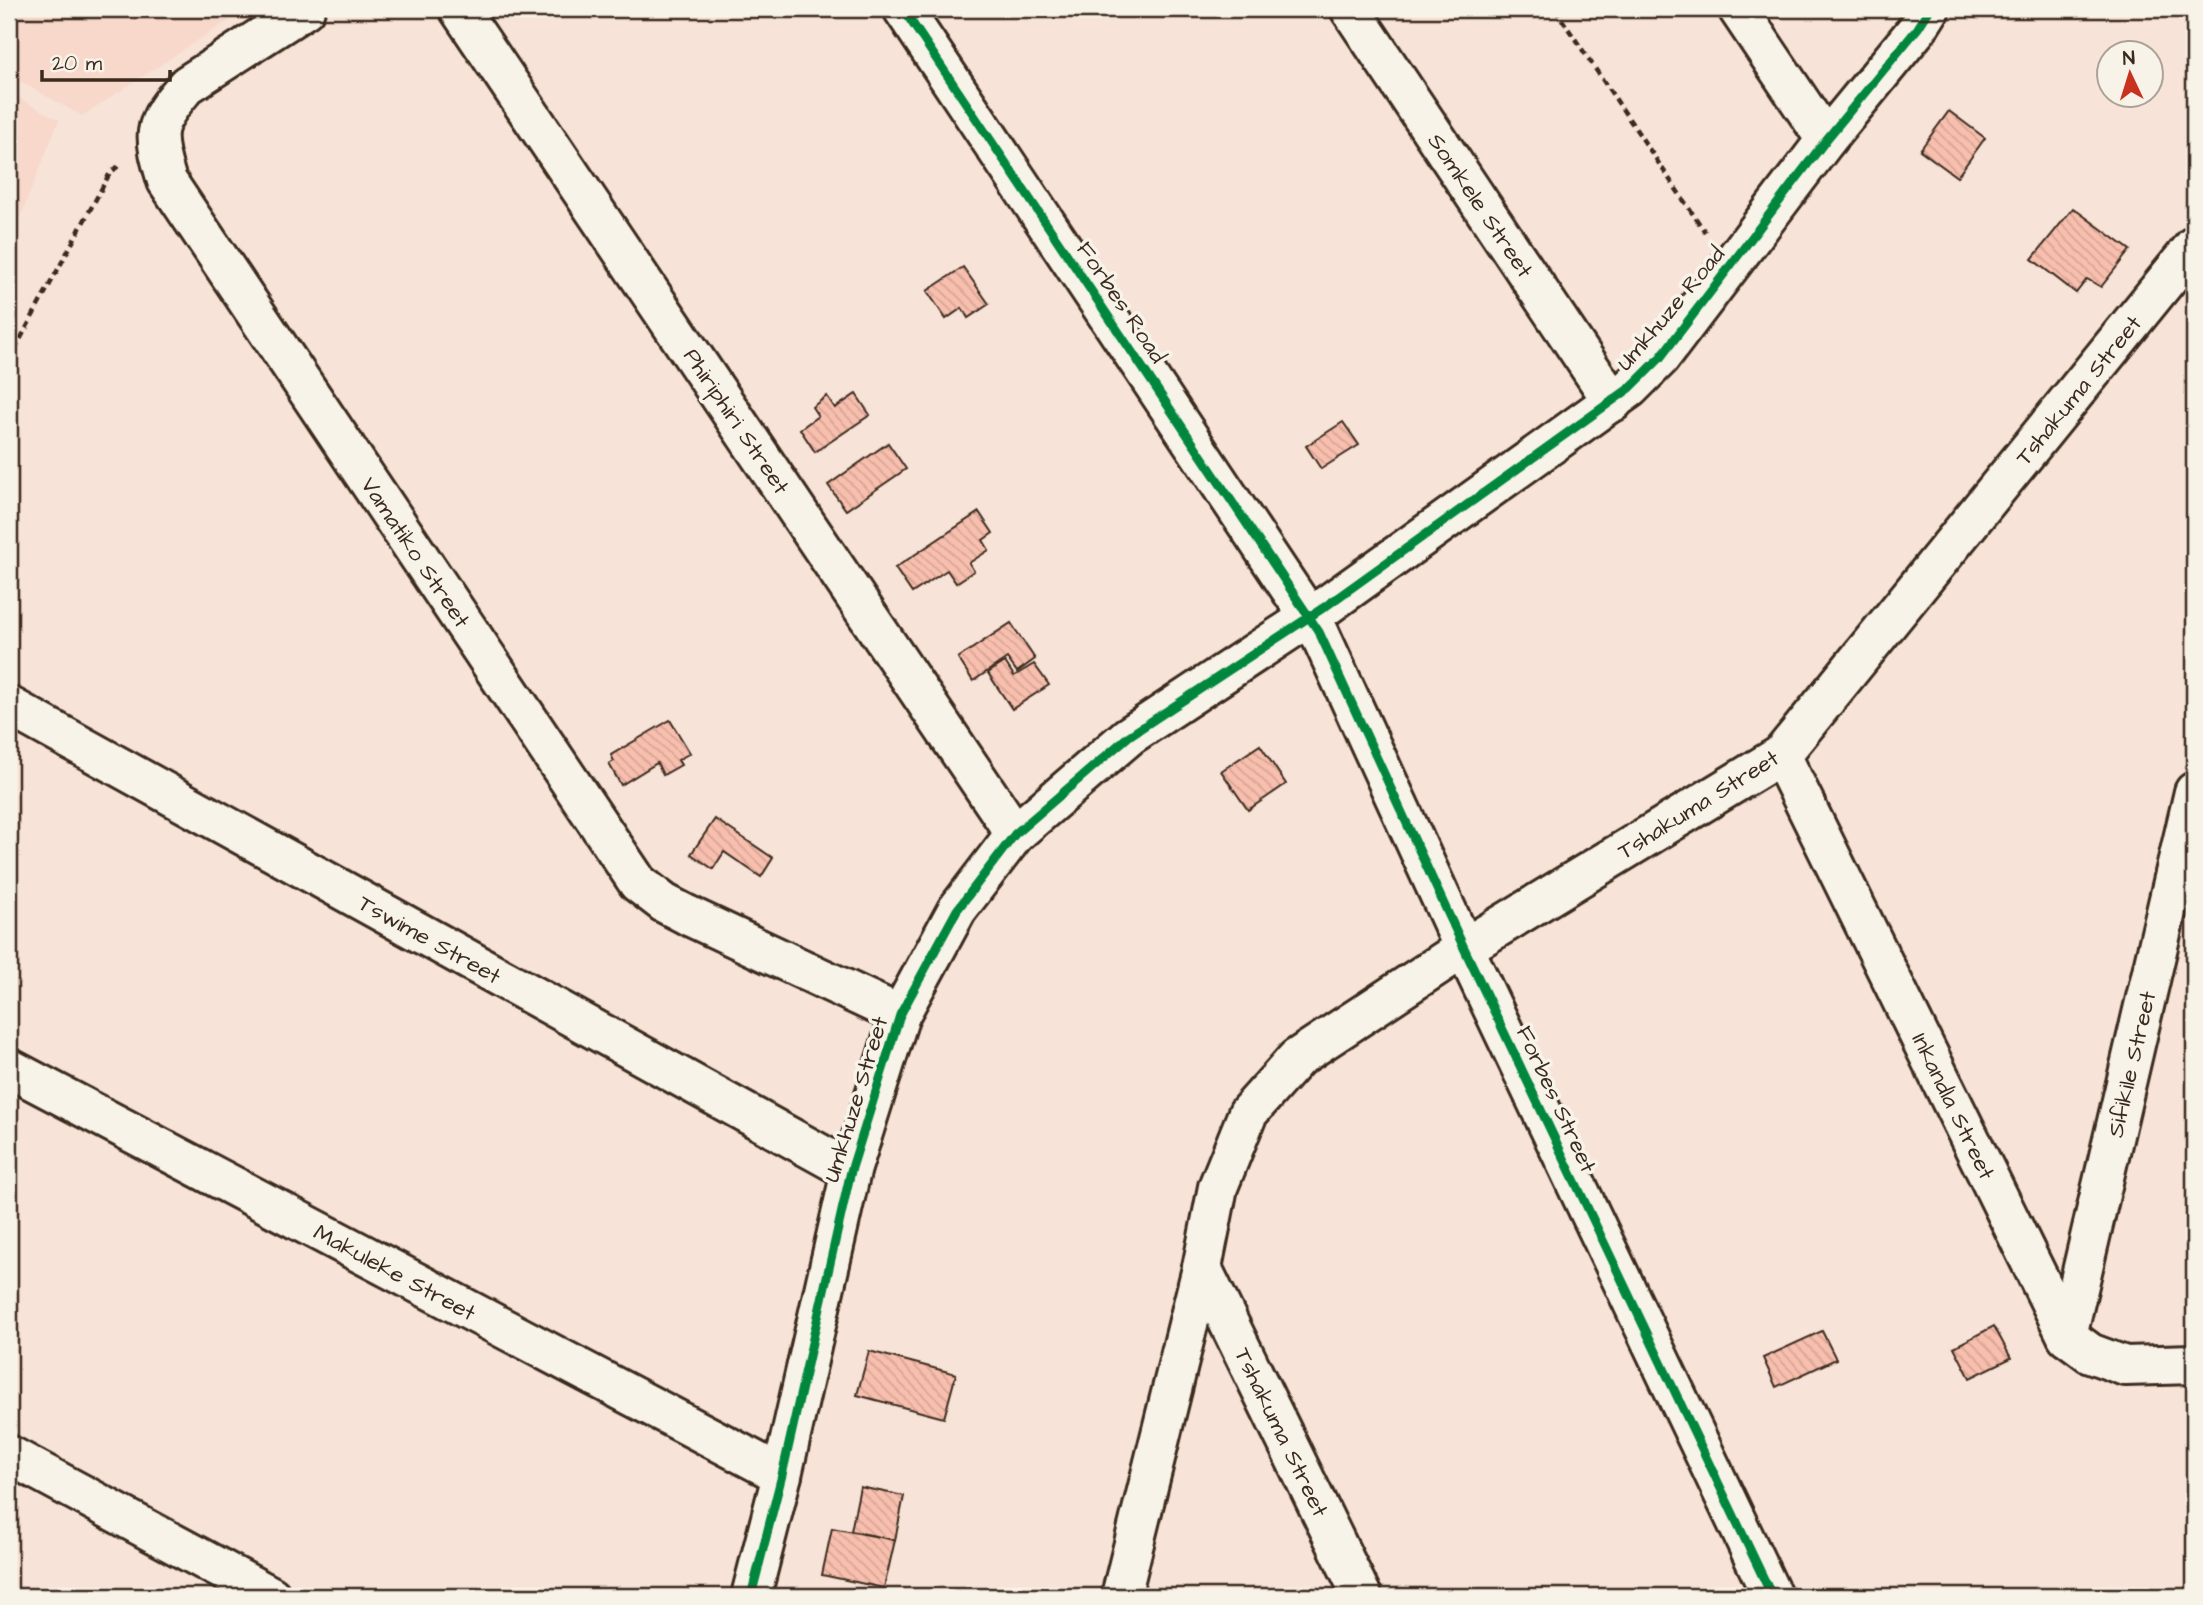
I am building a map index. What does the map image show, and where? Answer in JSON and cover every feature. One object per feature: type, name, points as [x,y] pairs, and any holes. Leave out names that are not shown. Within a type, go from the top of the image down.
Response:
[{"type":"street","points":[[158,131],[173,101],[187,85],[305,9]]},
{"type":"street","name":"Phiriphiri Street","points":[[459,9],[1015,834]]},
{"type":"street","name":"Forbes Road","points":[[903,9],[1310,618]]},
{"type":"street","name":"Somkele Street","points":[[1350,9],[1613,402]]},
{"type":"street","points":[[1738,9],[1826,140]]},
{"type":"street","name":"Umkhuze Road","points":[[1310,618],[1613,402],[1660,358],[1826,140],[1918,28],[1930,9]]},
{"type":"street","name":"Vamatiko Street","points":[[158,131],[160,156],[167,181],[639,883],[664,904],[900,1015]]},
{"type":"street","name":"Tshakuma Street","points":[[1121,1596],[1202,1268],[1218,1187],[1248,1112],[1297,1058],[1464,948],[1781,755],[2194,246]]},
{"type":"street","name":"Umkhuze Street","points":[[751,1596],[782,1475],[851,1171],[900,1015],[957,910],[1015,834],[1129,736],[1310,618]]},
{"type":"street","name":"Forbes Street","points":[[1310,618],[1319,632],[1464,948],[1772,1596]]},
{"type":"street","name":"Tswime Street","points":[[9,706],[851,1171]]},
{"type":"street","name":"Inkandla Street","points":[[1781,755],[2067,1335],[2091,1353],[2125,1366],[2194,1363]]},
{"type":"street","name":"Sifikile Street","points":[[2067,1335],[2194,792]]},
{"type":"street","name":"Makuleke Street","points":[[9,1068],[782,1475]]},
{"type":"street","name":"Tshakuma Street","points":[[1202,1268],[1362,1596]]},
{"type":"street","points":[[9,1455],[271,1596]]},
{"type":"path","points":[[1555,9],[1729,268]]},
{"type":"path","points":[[9,360],[110,173],[158,131]]},
{"type":"shaded area","points":[[9,9],[246,9],[82,116],[9,75]]},
{"type":"shaded area","points":[[9,93],[59,120],[9,245]]},
{"type":"building","points":[[1949,111],[1985,138],[1957,177],[1920,150]]},
{"type":"building","points":[[2073,208],[2130,250],[2101,287],[2087,279],[2076,293],[2032,259]]},
{"type":"building","points":[[963,267],[989,304],[968,318],[962,308],[946,319],[927,291]]},
{"type":"building","points":[[856,394],[870,415],[815,452],[800,429],[818,416],[812,407],[827,396],[835,408]]},
{"type":"building","points":[[1343,422],[1359,445],[1321,469],[1306,446]]},
{"type":"building","points":[[888,443],[906,469],[846,510],[828,485]]},
{"type":"building","points":[[979,512],[993,533],[983,540],[989,550],[969,563],[974,571],[956,583],[947,570],[912,593],[895,568]]},
{"type":"building","points":[[1011,623],[1035,659],[1017,672],[1007,658],[973,681],[958,658]]},
{"type":"building","points":[[1005,662],[1014,676],[1034,664],[1049,685],[1012,709],[988,673]]},
{"type":"building","points":[[670,720],[690,753],[678,760],[681,765],[663,775],[657,763],[621,785],[609,764],[614,761],[611,755]]},
{"type":"building","points":[[1260,745],[1286,784],[1248,810],[1221,771]]},
{"type":"building","points":[[715,819],[773,858],[761,877],[724,852],[713,869],[691,854]]},
{"type":"building","points":[[1994,1326],[2011,1358],[1970,1378],[1954,1347]]},
{"type":"building","points":[[1822,1331],[1836,1359],[1776,1387],[1763,1358]]},
{"type":"building","points":[[869,1351],[956,1374],[944,1418],[857,1395]]},
{"type":"building","points":[[860,1487],[904,1496],[895,1540],[851,1531]]},
{"type":"building","points":[[832,1528],[895,1540],[884,1588],[822,1575]]},
{"type":"cycle path","points":[[903,9],[1319,632],[1464,948],[1772,1596]]},
{"type":"cycle path","points":[[751,1596],[782,1475],[851,1171],[900,1015],[957,910],[1015,834],[1129,736],[1326,606],[1630,388],[1660,358],[1826,140],[1918,28],[1930,9]]}]
